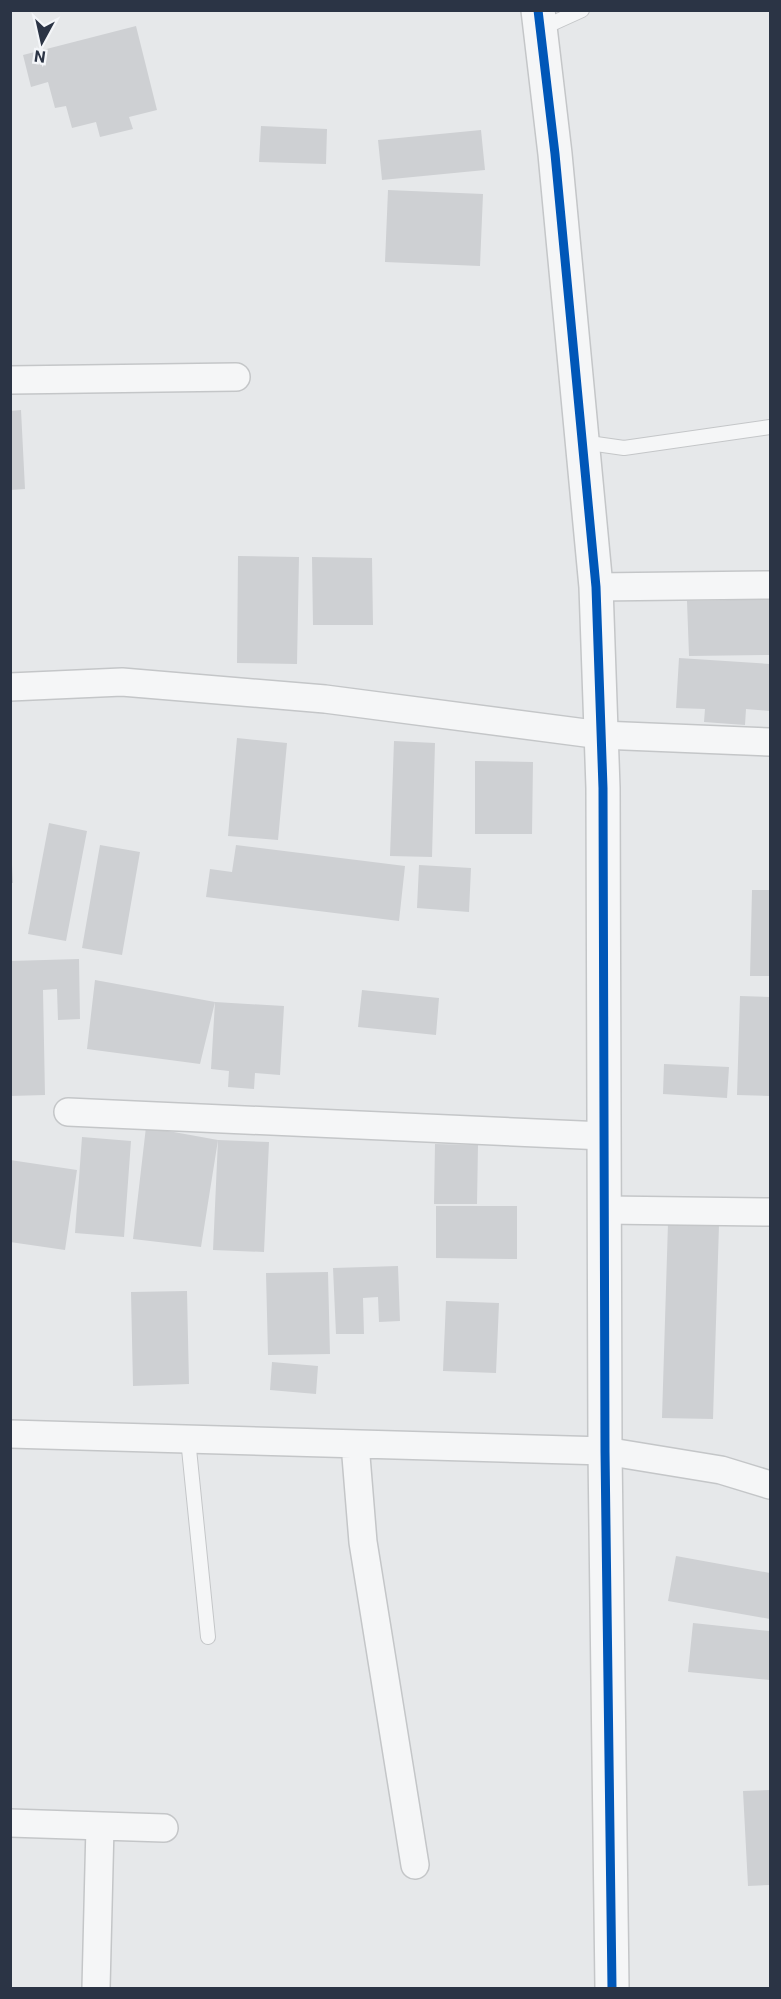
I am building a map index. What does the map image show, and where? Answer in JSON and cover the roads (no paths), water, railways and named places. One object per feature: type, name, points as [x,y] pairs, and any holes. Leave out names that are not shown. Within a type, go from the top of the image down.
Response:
[{"type":"street","points":[[539,20],[555,154],[596,587],[601,735],[605,1451],[612,1989]]},
{"type":"street","points":[[10,380],[236,377]]},
{"type":"street","points":[[596,587],[771,585]]},
{"type":"street","points":[[10,687],[122,682],[313,698],[601,735],[771,742]]},
{"type":"street","points":[[68,1112],[604,1136]]},
{"type":"street","points":[[605,1210],[771,1212]]},
{"type":"street","points":[[10,1434],[605,1451],[721,1470],[771,1485]]},
{"type":"street","points":[[355,1444],[363,1542],[415,1865]]},
{"type":"street","points":[[10,1823],[164,1828]]},
{"type":"street","points":[[96,1989],[100,1826]]},
{"type":"lane","points":[[539,20],[582,10]]},
{"type":"lane","points":[[582,442],[624,448],[771,427]]},
{"type":"lane","points":[[188,1439],[208,1637]]}]
